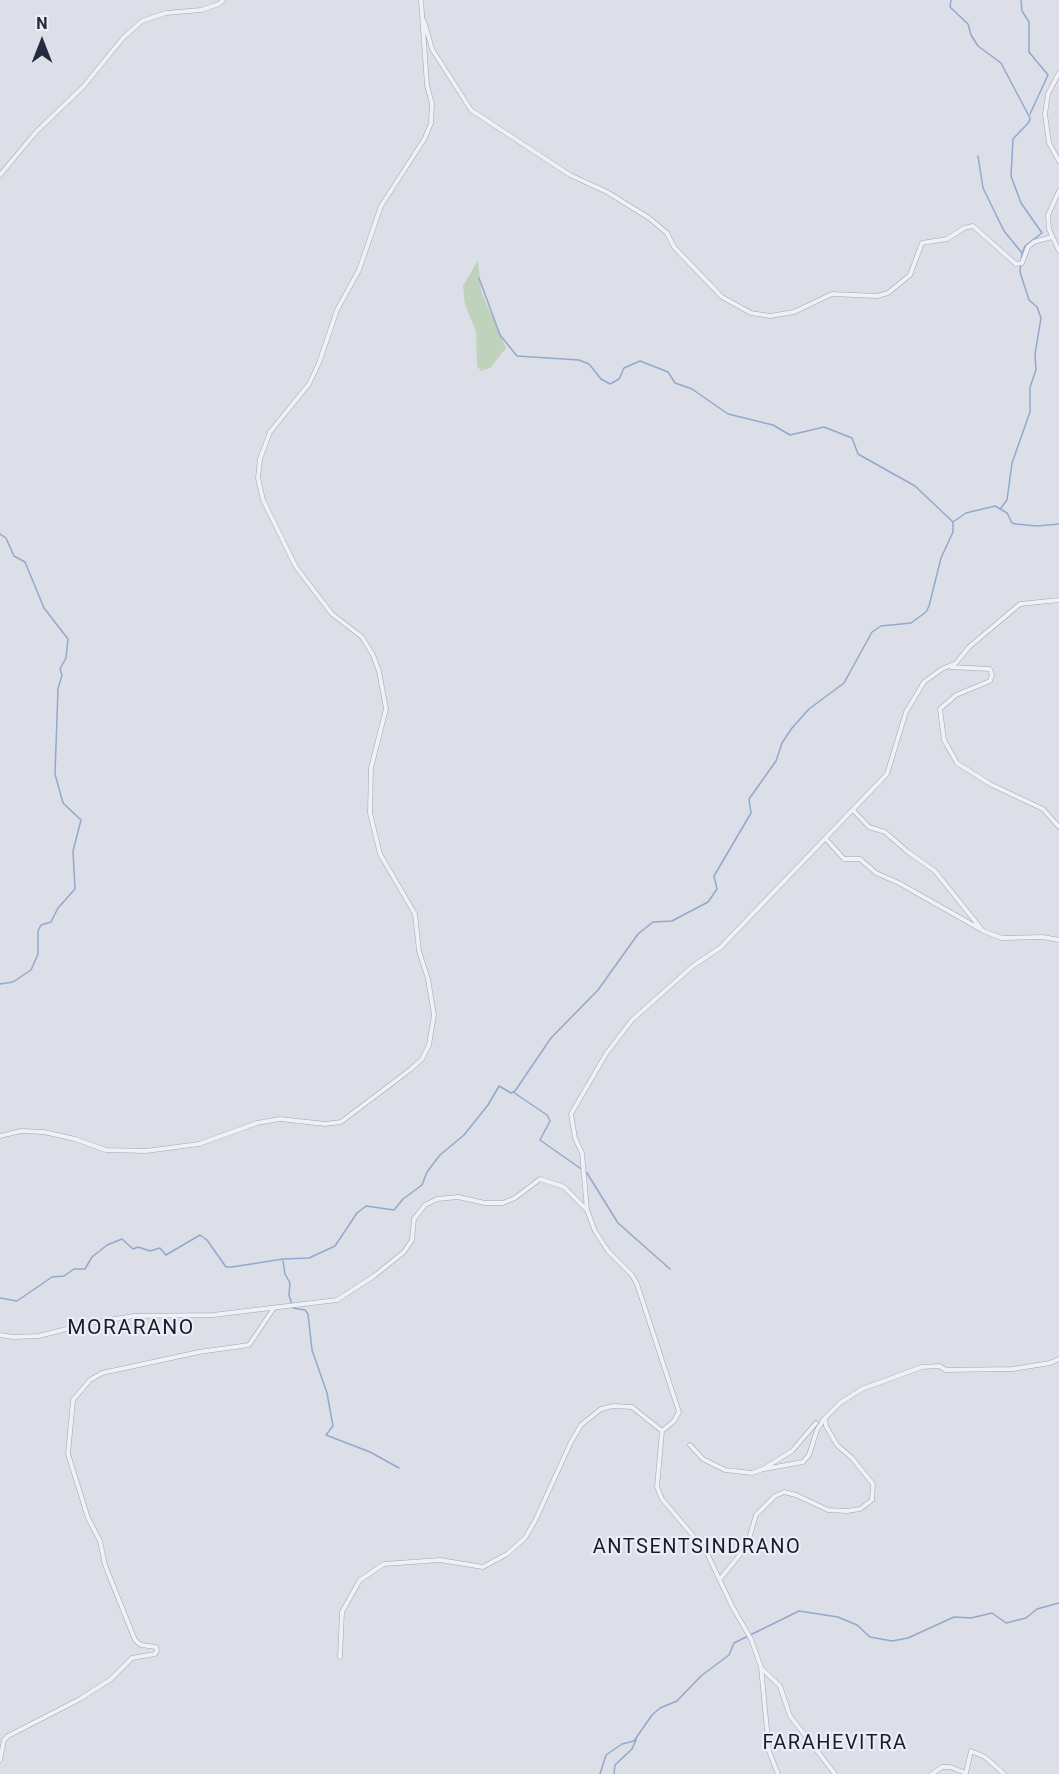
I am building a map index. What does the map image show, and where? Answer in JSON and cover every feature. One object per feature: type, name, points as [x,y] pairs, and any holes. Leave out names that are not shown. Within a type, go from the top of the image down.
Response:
[{"type":"street","points":[[0,175],[36,132],[83,87],[123,39],[142,21],[166,13],[201,10],[219,4],[223,0]]},
{"type":"street","points":[[0,1136],[21,1131],[44,1132],[75,1138],[106,1150],[146,1151],[199,1144],[257,1123],[280,1119],[325,1124],[341,1122],[411,1069],[422,1059],[429,1045],[434,1015],[428,979],[419,951],[415,914],[380,854],[370,813],[371,768],[386,709],[379,670],[362,637],[332,614],[296,567],[263,500],[258,478],[260,459],[270,432],[309,384],[319,363],[337,310],[359,270],[381,206],[425,138],[431,123],[432,104],[427,85],[422,0]]},
{"type":"street","points":[[423,17],[432,49],[471,110],[570,175],[607,192],[649,219],[667,233],[674,248],[722,297],[752,313],[770,316],[794,312],[832,294],[877,296],[888,293],[910,275],[922,243],[947,239],[964,228],[973,226],[1016,264],[1021,263],[1028,247],[1041,238],[1052,237]]},
{"type":"street","points":[[1059,73],[1050,88],[1045,114],[1048,143],[1059,161]]},
{"type":"street","points":[[1059,191],[1048,213],[1052,237],[1059,251]]},
{"type":"street","points":[[951,667],[1020,604],[1059,600]]},
{"type":"street","points":[[778,1774],[769,1751],[761,1667],[750,1637],[706,1551],[662,1499],[657,1487],[662,1431],[674,1421],[679,1412],[637,1284],[632,1275],[608,1251],[595,1231],[587,1210],[584,1172],[571,1114],[606,1054],[632,1020],[694,966],[720,948],[886,774],[913,696],[924,682],[942,669],[951,667],[990,669],[992,675],[990,681],[956,695],[940,710],[944,740],[957,763],[990,784],[1043,809],[1059,829]]},
{"type":"street","points":[[853,810],[869,827],[885,832],[935,871],[983,931]]},
{"type":"street","points":[[826,839],[844,859],[860,859],[876,873],[983,931],[1002,938],[1043,937],[1059,940]]},
{"type":"street","points":[[0,1335],[13,1338],[39,1336],[90,1323],[134,1316],[213,1315],[337,1300],[374,1276],[404,1251],[412,1240],[414,1219],[425,1205],[437,1198],[458,1197],[485,1203],[502,1203],[515,1198],[540,1179],[564,1187],[587,1210]]},
{"type":"street","points":[[0,1760],[4,1740],[9,1736],[80,1700],[111,1679],[132,1658],[155,1654],[157,1651],[156,1647],[141,1645],[135,1640],[105,1565],[100,1541],[87,1518],[68,1455],[73,1400],[90,1380],[102,1373],[199,1352],[249,1345],[274,1308]]},
{"type":"street","points":[[690,1445],[703,1459],[725,1470],[752,1473],[803,1462],[809,1455],[817,1430],[825,1418],[840,1403],[862,1389],[922,1367],[939,1366],[946,1370],[1013,1368],[1050,1363],[1059,1359]]},
{"type":"street","points":[[340,1657],[342,1612],[360,1580],[384,1564],[440,1560],[483,1567],[507,1554],[525,1538],[536,1521],[571,1442],[581,1425],[601,1409],[614,1406],[632,1407],[662,1431]]},
{"type":"street","points":[[720,1579],[747,1546],[756,1515],[763,1505],[775,1496],[784,1492],[828,1510],[847,1511],[860,1509],[872,1500],[873,1484],[852,1458],[837,1445],[825,1418]]},
{"type":"street","points":[[763,1469],[792,1451],[816,1423]]},
{"type":"street","points":[[761,1667],[780,1686],[790,1716],[835,1774]]},
{"type":"street","points":[[935,1773],[950,1767],[966,1774],[970,1751],[985,1756],[1004,1774]]},
{"type":"green space","points":[[478,260],[481,291],[506,348],[490,368],[481,371],[477,366],[476,331],[465,305],[463,286]]},
{"type":"waterway","points":[[951,0],[950,7],[968,24],[971,35],[978,46],[1001,63],[1030,118],[1013,139],[1011,176],[1021,203],[1042,233],[1025,246],[1022,253]]},
{"type":"waterway","points":[[1021,0],[1022,11],[1029,22],[1029,52],[1048,75],[1030,114]]},
{"type":"waterway","points":[[978,156],[983,188],[1004,231],[1022,253],[1020,272],[1029,300],[1037,307],[1041,318],[1035,354],[1036,370],[1030,387],[1030,412],[1012,463],[1007,500],[1001,508]]},
{"type":"waterway","points":[[0,1298],[17,1301],[52,1277],[64,1276],[74,1269],[85,1269],[92,1257],[107,1245],[122,1239],[133,1249],[138,1247],[150,1251],[160,1248],[166,1255],[200,1235],[207,1240],[226,1267],[232,1267],[283,1259],[309,1258],[335,1246],[357,1213],[366,1206],[394,1210],[403,1199],[422,1185],[427,1172],[440,1155],[464,1135],[488,1105],[499,1086],[511,1093],[515,1091],[551,1038],[598,990],[638,934],[653,922],[672,921],[708,902],[717,889],[714,876],[751,813],[749,799],[776,761],[782,743],[792,728],[809,709],[844,683],[872,632],[881,626],[911,623],[926,612],[929,606],[941,558],[953,532],[953,522],[915,486],[858,454],[852,438],[824,427],[790,435],[773,425],[728,414],[692,389],[675,383],[668,372],[640,361],[624,368],[619,379],[610,384],[601,379],[589,364],[579,360],[517,356],[500,335],[479,278]]},
{"type":"waterway","points":[[953,522],[966,513],[995,506],[1007,513],[1012,523],[1037,526],[1059,524]]},
{"type":"waterway","points":[[0,534],[6,538],[14,556],[25,562],[44,608],[68,639],[66,658],[60,669],[62,675],[58,689],[55,774],[63,803],[81,820],[73,851],[75,889],[58,908],[51,922],[41,925],[38,931],[38,954],[31,970],[13,982],[0,984]]},
{"type":"waterway","points":[[513,1092],[547,1115],[550,1121],[540,1140],[587,1173],[618,1223],[670,1269]]},
{"type":"waterway","points":[[283,1261],[285,1274],[290,1283],[289,1295],[293,1308],[305,1310],[308,1314],[312,1350],[327,1393],[333,1426],[326,1435],[370,1452],[399,1468]]},
{"type":"waterway","points":[[600,1774],[606,1755],[622,1744],[634,1741],[652,1715],[660,1708],[677,1701],[701,1676],[729,1655],[734,1643],[799,1611],[838,1617],[857,1625],[870,1637],[892,1641],[908,1638],[954,1617],[971,1618],[992,1613],[1006,1623],[1026,1618],[1037,1609],[1059,1603]]},
{"type":"waterway","points":[[614,1774],[615,1765],[632,1749],[636,1740]]},
{"type":"district","name":"MORARANO","points":[[131,1329]]},
{"type":"district","name":"ANTSENTSINDRANO","points":[[697,1548]]},
{"type":"district","name":"FARAHEVITRA","points":[[835,1744]]}]
